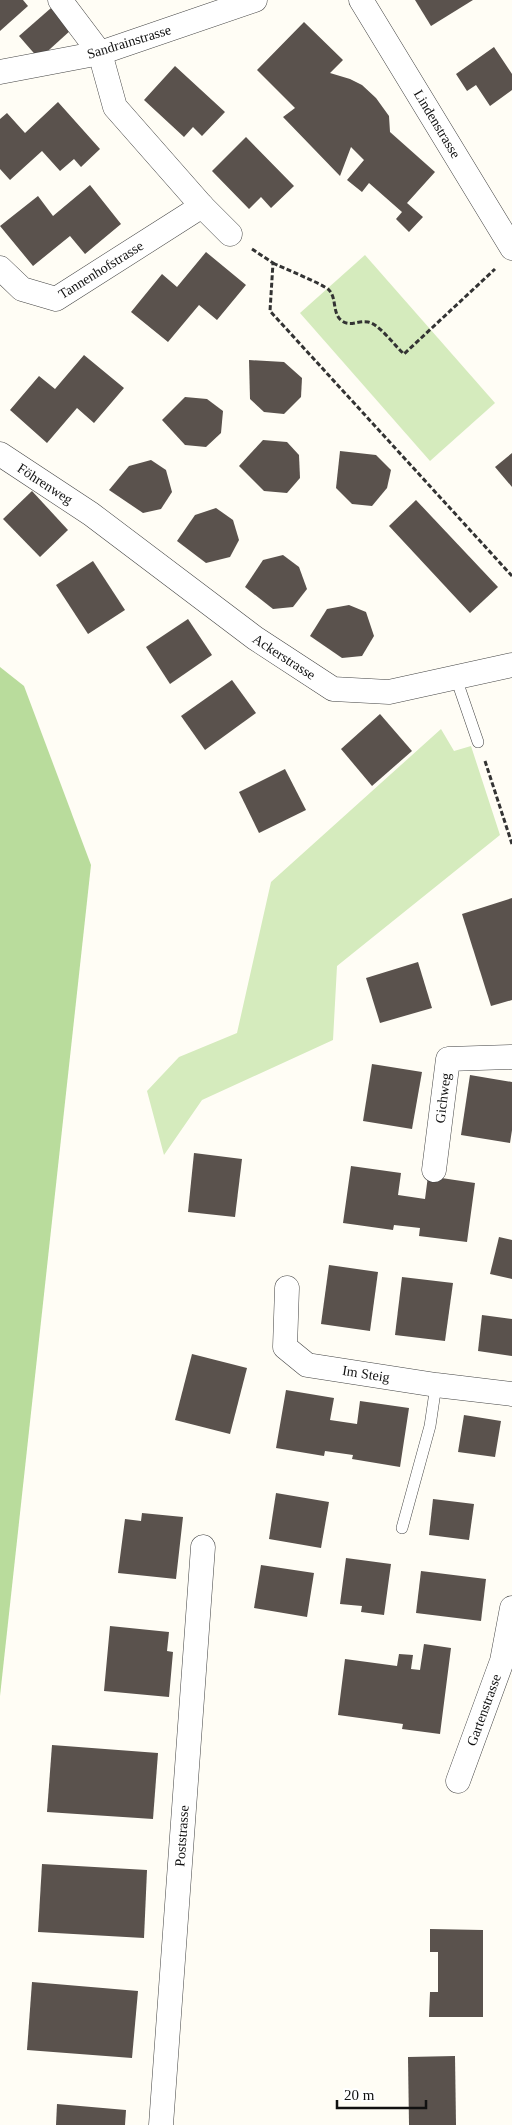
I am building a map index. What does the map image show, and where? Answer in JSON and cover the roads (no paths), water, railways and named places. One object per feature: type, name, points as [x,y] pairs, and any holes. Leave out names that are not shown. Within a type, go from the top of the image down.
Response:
[{"type":"street","points":[[60,0],[100,53],[115,107],[202,206],[230,234]]},
{"type":"street","name":"Sandrainstrasse","points":[[0,72],[100,53],[255,0]]},
{"type":"street","name":"Lindenstrasse","points":[[361,0],[506,256]]},
{"type":"street","name":"Tannenhofstrasse","points":[[0,268],[22,289],[56,299],[202,206]]},
{"type":"street","name":"Föhrenweg","points":[[0,454],[91,514]]},
{"type":"street","name":"Ackerstrasse","points":[[91,514],[255,638],[333,689],[389,692],[512,665]]},
{"type":"street","name":"Gichweg","points":[[434,1170],[448,1059],[512,1058]]},
{"type":"street","name":"Im Steig","points":[[286,1288],[285,1347],[307,1365],[436,1385],[512,1394]]},
{"type":"street","name":"Poststrasse","points":[[161,2125],[203,1547]]},
{"type":"street","name":"Gartenstrasse","points":[[458,1781],[502,1661],[512,1608]]},
{"type":"lane","points":[[456,678],[478,742]]},
{"type":"lane","points":[[402,1528],[430,1426],[436,1385]]}]
